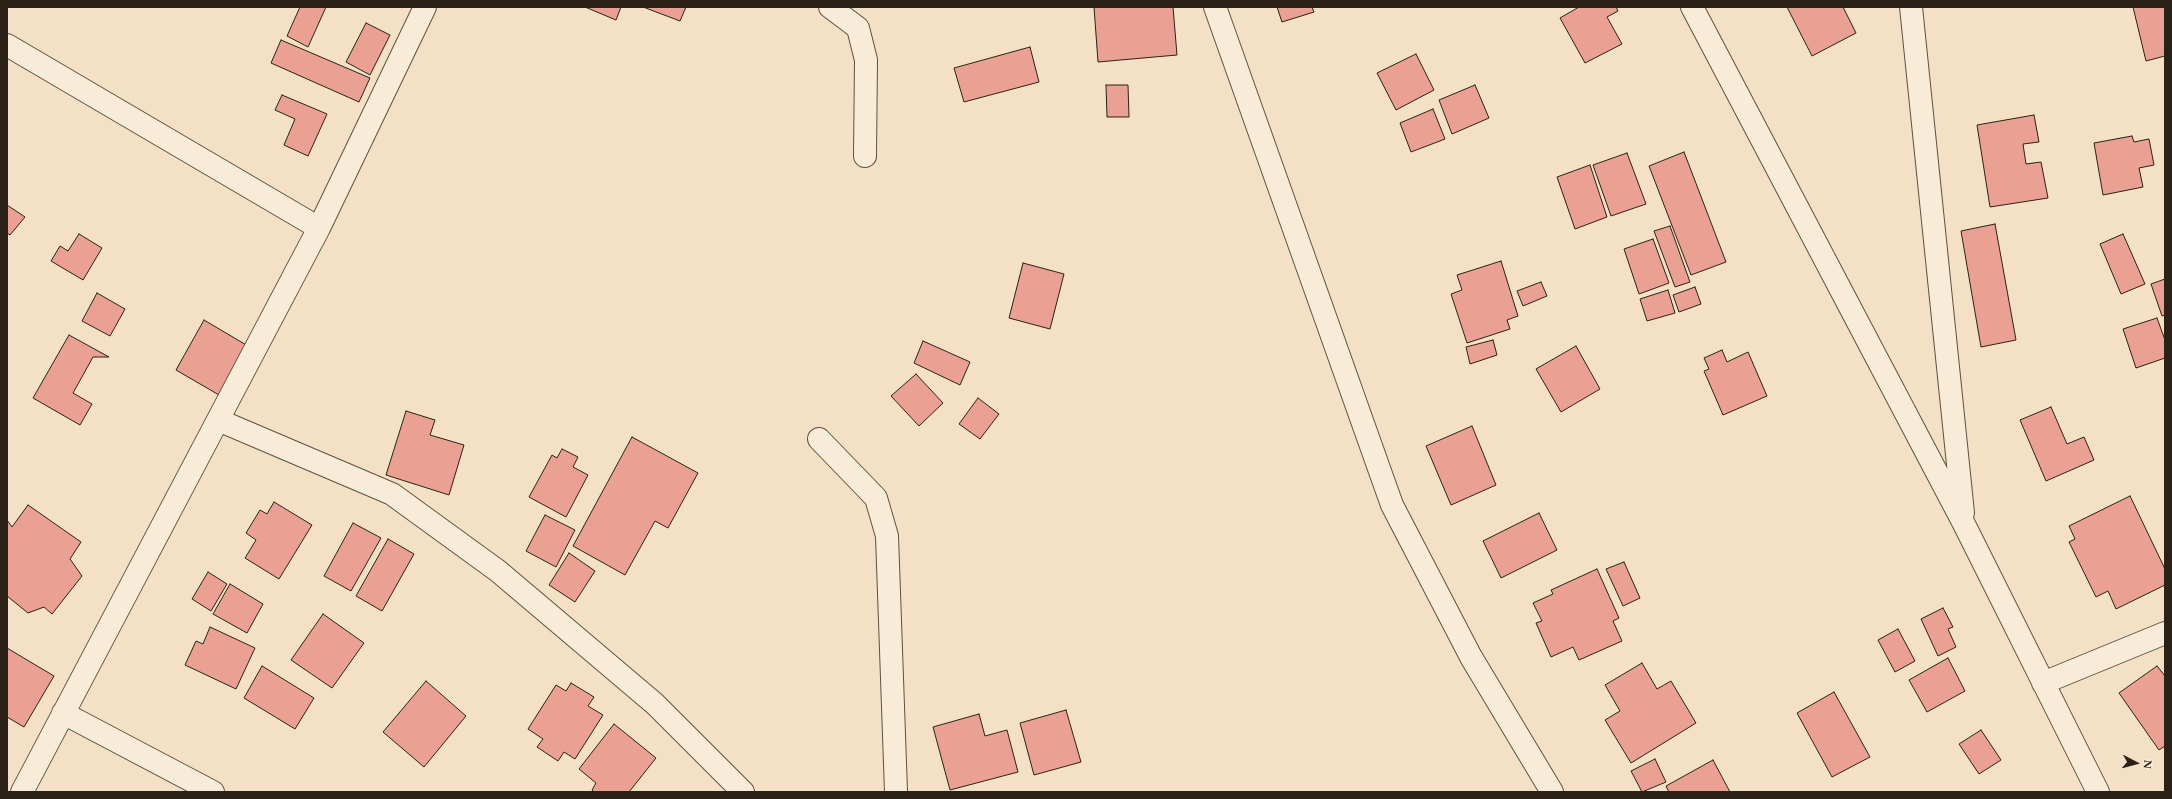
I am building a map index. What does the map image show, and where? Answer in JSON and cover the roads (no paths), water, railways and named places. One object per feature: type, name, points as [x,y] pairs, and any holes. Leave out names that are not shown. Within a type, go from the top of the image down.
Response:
[{"type":"street","points":[[22,792],[319,228],[425,7]]},
{"type":"street","points":[[830,7],[858,28],[866,60],[865,156]]},
{"type":"street","points":[[1215,7],[1392,505],[1471,657],[1552,792]]},
{"type":"street","points":[[1692,7],[1964,524],[2098,792]]},
{"type":"street","points":[[1911,7],[1964,524]]},
{"type":"street","points":[[7,45],[319,228]]},
{"type":"street","points":[[218,420],[392,494],[498,571],[619,673],[655,704],[743,792]]},
{"type":"street","points":[[819,439],[876,498],[887,536],[896,792]]},
{"type":"street","points":[[2043,683],[2165,633]]},
{"type":"street","points":[[64,713],[212,792]]}]
